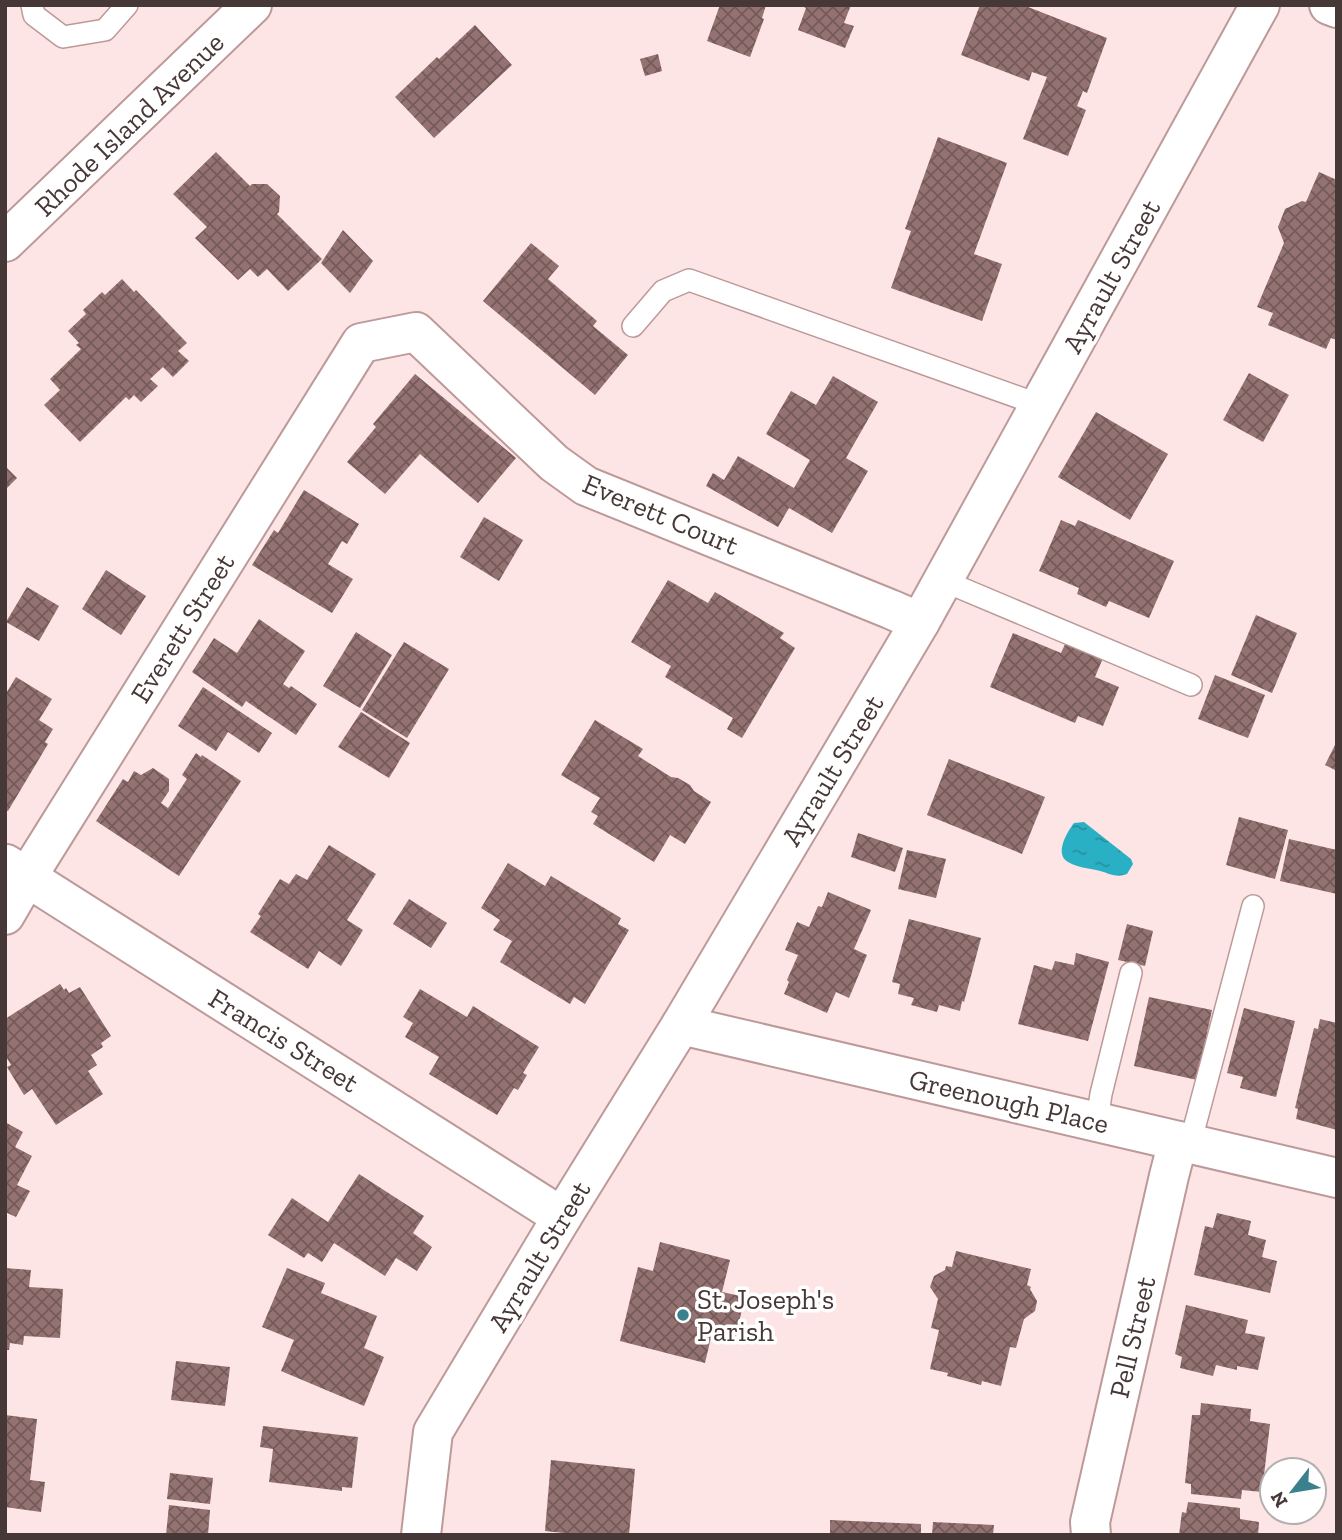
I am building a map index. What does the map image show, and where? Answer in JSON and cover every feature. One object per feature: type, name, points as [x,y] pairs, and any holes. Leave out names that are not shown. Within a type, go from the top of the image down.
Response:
[{"type":"street","name":"Rhode Island Avenue","points":[[5,242],[251,5]]},
{"type":"street","name":"Ayrault Street","points":[[421,1535],[433,1432],[681,1025],[944,581],[1260,5]]},
{"type":"street","points":[[1329,5],[1337,8]]},
{"type":"street","name":"Everett Court","points":[[361,342],[416,332],[554,463],[586,486],[920,622]]},
{"type":"street","name":"Everett Street","points":[[5,915],[16,870],[361,342]]},
{"type":"street","name":"Francis Street","points":[[16,870],[562,1217]]},
{"type":"street","name":"Greenough Place","points":[[681,1025],[1337,1178]]},
{"type":"street","name":"Pell Street","points":[[1091,1535],[1090,1522],[1169,1176],[1184,1142]]},
{"type":"lane","points":[[32,5],[34,16],[63,37],[105,30],[127,5]]},
{"type":"lane","points":[[633,326],[663,291],[689,280],[1040,404]]},
{"type":"lane","points":[[944,581],[1191,685]]},
{"type":"lane","points":[[1184,1142],[1253,906]]},
{"type":"lane","points":[[1097,1122],[1101,1094],[1131,973]]},
{"type":"water","points":[[1084,822],[1131,859],[1133,864],[1127,874],[1120,876],[1076,866],[1064,858],[1062,849],[1068,832],[1074,823]]},
{"type":"building","points":[[720,5],[766,5],[762,18],[764,19],[750,57],[707,41]]},
{"type":"building","points":[[800,5],[851,5],[844,23],[854,26],[845,48],[798,30],[806,8]]},
{"type":"building","points":[[980,5],[1023,5],[1107,38],[1087,93],[1083,91],[1077,106],[1086,110],[1068,156],[1023,139],[1047,77],[1032,72],[1029,81],[961,55]]},
{"type":"building","points":[[475,25],[512,65],[434,138],[395,97]]},
{"type":"building","points":[[658,54],[662,71],[645,76],[640,59]]},
{"type":"building","points":[[938,137],[1007,163],[974,254],[1002,264],[982,321],[891,288],[911,231],[905,229]]},
{"type":"building","points":[[216,152],[250,186],[267,184],[280,196],[277,214],[322,259],[288,291],[267,269],[258,277],[250,269],[238,280],[195,238],[207,227],[173,194]]},
{"type":"building","points":[[1319,172],[1337,180],[1337,340],[1331,338],[1326,349],[1268,325],[1273,313],[1257,307],[1284,243],[1278,227],[1285,209],[1302,201],[1306,202]]},
{"type":"building","points":[[343,230],[373,261],[350,293],[321,263]]},
{"type":"building","points":[[531,243],[559,266],[548,279],[597,321],[593,326],[628,355],[595,395],[483,301]]},
{"type":"building","points":[[122,279],[187,343],[178,351],[189,361],[173,377],[163,367],[150,379],[158,386],[141,402],[134,395],[129,400],[126,397],[80,442],[44,405],[60,390],[50,379],[81,349],[68,331],[86,314],[83,310],[102,292],[105,295]]},
{"type":"building","points":[[1249,373],[1289,395],[1263,442],[1223,420]]},
{"type":"building","points":[[415,374],[516,458],[478,503],[420,454],[385,494],[347,462],[376,427],[373,424]]},
{"type":"building","points":[[833,376],[878,402],[846,458],[868,471],[832,533],[789,508],[778,527],[706,486],[713,473],[724,480],[738,456],[794,488],[810,460],[766,434],[791,391],[816,405]]},
{"type":"building","points":[[1096,412],[1168,454],[1130,520],[1058,477]]},
{"type":"building","points":[[5,466],[17,478],[5,490]]},
{"type":"building","points":[[304,490],[359,524],[347,544],[342,541],[328,564],[353,579],[332,613],[252,565],[274,530],[278,533]]},
{"type":"building","points":[[484,517],[523,540],[499,581],[460,557]]},
{"type":"building","points":[[1061,520],[1075,526],[1078,520],[1174,561],[1149,618],[1109,601],[1106,607],[1077,594],[1079,588],[1039,571]]},
{"type":"building","points":[[106,570],[146,596],[121,635],[82,609]]},
{"type":"building","points":[[668,580],[708,603],[715,592],[784,633],[780,638],[795,648],[742,738],[727,729],[733,718],[665,677],[671,666],[631,642]]},
{"type":"building","points":[[27,587],[59,606],[39,641],[6,622]]},
{"type":"building","points":[[1256,615],[1297,633],[1272,693],[1231,675]]},
{"type":"building","points":[[259,619],[305,651],[283,684],[289,688],[291,686],[317,704],[296,735],[246,701],[242,707],[192,672],[214,638],[237,653]]},
{"type":"building","points":[[356,632],[392,655],[360,708],[323,686]]},
{"type":"building","points":[[1013,633],[1061,653],[1066,642],[1103,658],[1095,677],[1119,687],[1103,726],[1078,716],[1075,723],[990,687]]},
{"type":"building","points":[[404,642],[449,669],[407,738],[362,710]]},
{"type":"building","points":[[1215,675],[1265,695],[1248,738],[1198,719]]},
{"type":"building","points":[[16,677],[52,699],[39,720],[53,729],[45,742],[48,744],[8,811],[5,810],[5,695]]},
{"type":"building","points":[[203,687],[272,733],[259,753],[228,732],[216,751],[178,726]]},
{"type":"building","points":[[361,712],[410,743],[389,778],[338,747]]},
{"type":"building","points":[[595,720],[643,749],[638,756],[671,777],[690,785],[694,791],[711,802],[685,844],[670,835],[654,862],[593,824],[598,816],[591,812],[600,798],[561,775]]},
{"type":"building","points":[[1337,741],[1337,771],[1325,765]]},
{"type":"building","points":[[196,753],[241,781],[179,876],[96,821],[123,779],[128,782],[134,771],[141,775],[153,768],[169,779],[169,791],[161,803],[168,808],[187,779],[182,775]]},
{"type":"building","points":[[949,759],[1045,797],[1022,854],[927,815]]},
{"type":"building","points":[[1239,817],[1288,830],[1275,879],[1226,865]]},
{"type":"building","points":[[858,833],[903,848],[895,872],[851,857]]},
{"type":"building","points":[[1289,839],[1337,850],[1337,894],[1280,881]]},
{"type":"building","points":[[329,845],[376,874],[347,920],[363,930],[341,966],[319,951],[308,969],[250,932],[280,879],[289,884],[296,874],[307,880]]},
{"type":"building","points":[[907,850],[946,859],[936,898],[898,889]]},
{"type":"building","points":[[508,863],[545,886],[551,876],[621,918],[618,924],[629,930],[585,1004],[574,997],[570,1004],[500,962],[512,941],[493,930],[500,920],[481,908]]},
{"type":"building","points":[[828,892],[871,910],[854,949],[867,955],[849,998],[836,992],[827,1013],[784,994],[798,955],[785,950],[797,922],[809,927],[818,906],[822,907]]},
{"type":"building","points":[[409,899],[447,923],[431,948],[393,924]]},
{"type":"building","points":[[909,919],[981,938],[960,1011],[939,1005],[937,1012],[911,1005],[914,998],[898,994],[900,984],[892,982]]},
{"type":"building","points":[[1127,924],[1153,931],[1145,966],[1118,960]]},
{"type":"building","points":[[1076,953],[1109,962],[1088,1041],[1018,1024],[1034,965],[1052,970],[1055,961],[1074,965]]},
{"type":"building","points":[[60,984],[69,993],[80,987],[111,1036],[101,1043],[103,1047],[91,1055],[97,1065],[88,1071],[103,1094],[56,1125],[32,1089],[24,1095],[7,1067],[11,1065],[5,1055],[5,1019]]},
{"type":"building","points":[[420,989],[467,1017],[473,1006],[539,1047],[523,1073],[527,1075],[518,1090],[514,1088],[497,1115],[429,1074],[439,1057],[405,1037],[413,1023],[403,1017]]},
{"type":"building","points":[[1149,997],[1212,1010],[1197,1080],[1134,1066]]},
{"type":"building","points":[[1244,1008],[1295,1021],[1276,1097],[1240,1088],[1243,1077],[1227,1073]]},
{"type":"building","points":[[1320,1019],[1337,1023],[1337,1130],[1296,1119],[1298,1109],[1295,1108],[1314,1028],[1318,1029]]},
{"type":"building","points":[[5,1122],[23,1132],[15,1147],[32,1156],[17,1185],[30,1191],[16,1217],[5,1212]]},
{"type":"building","points":[[359,1174],[424,1216],[413,1233],[432,1247],[417,1271],[396,1258],[385,1276],[334,1243],[322,1262],[308,1253],[304,1258],[268,1235],[292,1198],[328,1222]]},
{"type":"building","points":[[1217,1213],[1251,1221],[1248,1235],[1266,1240],[1262,1257],[1277,1261],[1270,1293],[1194,1275],[1205,1226],[1213,1228]]},
{"type":"building","name":"St. Joseph's Parish","points":[[660,1242],[730,1260],[722,1292],[745,1297],[735,1339],[712,1333],[705,1363],[620,1341],[638,1267],[653,1271]]},
{"type":"building","points":[[956,1251],[1031,1269],[1027,1285],[1031,1287],[1037,1301],[1035,1311],[1024,1319],[1016,1348],[1010,1347],[1001,1386],[982,1381],[981,1385],[930,1369],[939,1330],[931,1328],[938,1299],[930,1287],[934,1276],[945,1270],[946,1266],[952,1267]]},
{"type":"building","points":[[5,1268],[31,1270],[29,1287],[63,1289],[60,1338],[24,1336],[23,1345],[10,1343],[9,1350],[5,1350]]},
{"type":"building","points":[[287,1268],[325,1283],[321,1293],[377,1316],[364,1348],[384,1357],[364,1406],[281,1371],[294,1340],[262,1327]]},
{"type":"building","points":[[1186,1305],[1248,1320],[1245,1333],[1265,1337],[1258,1370],[1237,1366],[1237,1370],[1216,1365],[1213,1376],[1180,1368],[1182,1357],[1175,1354]]},
{"type":"building","points":[[176,1361],[230,1367],[225,1406],[171,1400]]},
{"type":"building","points":[[1201,1403],[1251,1409],[1250,1421],[1270,1424],[1266,1456],[1258,1456],[1258,1492],[1242,1490],[1241,1499],[1191,1494],[1191,1484],[1185,1483],[1192,1415],[1200,1415]]},
{"type":"building","points":[[5,1415],[37,1419],[30,1480],[45,1482],[41,1512],[5,1507]]},
{"type":"building","points":[[263,1426],[358,1437],[352,1488],[342,1487],[342,1491],[269,1482],[273,1449],[260,1447]]},
{"type":"building","points":[[551,1460],[635,1469],[629,1535],[582,1535],[545,1531]]},
{"type":"building","points":[[170,1473],[213,1478],[210,1504],[167,1499]]},
{"type":"building","points":[[1188,1502],[1240,1508],[1240,1519],[1258,1522],[1258,1535],[1179,1535],[1182,1512],[1186,1513]]},
{"type":"building","points":[[169,1505],[210,1510],[208,1535],[166,1535]]},
{"type":"building","points":[[830,1520],[921,1524],[921,1535],[830,1535]]},
{"type":"building","points":[[933,1522],[994,1525],[993,1535],[932,1535]]},
{"type":"place","name":"St. Joseph's Parish","points":[[683,1315]]}]
